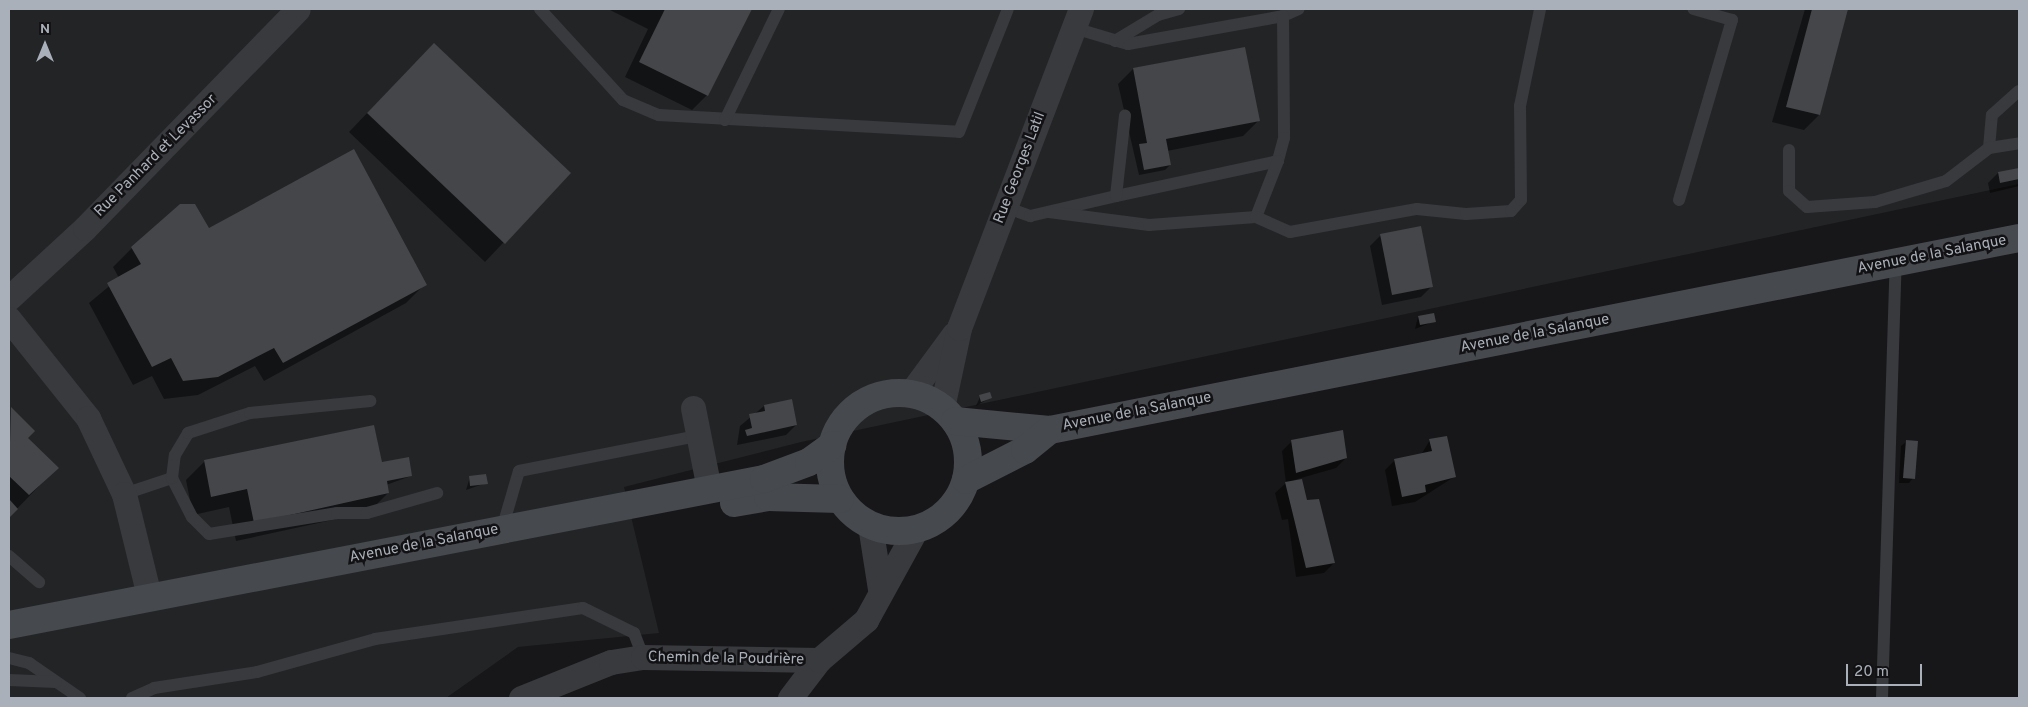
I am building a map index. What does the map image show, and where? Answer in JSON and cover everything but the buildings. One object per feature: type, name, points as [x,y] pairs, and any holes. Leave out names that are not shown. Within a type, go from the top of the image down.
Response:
[{"type":"main road","name":"Avenue de la Salanque","points":[[1050,430],[2019,238]]},
{"type":"main road","points":[[949,415],[968,459],[966,480],[948,511],[916,529],[893,531],[870,525],[840,499],[829,463],[832,444],[840,426],[859,406],[890,393],[910,394],[949,415],[1050,430]]},
{"type":"main road","points":[[966,480],[1025,450],[1050,430]]},
{"type":"main road","name":"Avenue de la Salanque","points":[[9,624],[709,489],[791,469],[809,462],[832,444]]},
{"type":"main road","name":"Avenue de la Salanque","points":[[9,642],[768,497],[840,499]]},
{"type":"street","name":"Rue Panhard et Levassor","points":[[9,298],[85,228],[298,9]]},
{"type":"street","name":"Rue Georges Latil","points":[[949,415],[959,328],[1077,18]]},
{"type":"street","points":[[9,319],[88,418],[124,494],[149,596]]},
{"type":"street","name":"Rue Georges Latil","points":[[910,394],[959,328]]},
{"type":"street","points":[[693,408],[709,489]]},
{"type":"street","points":[[870,525],[880,590]]},
{"type":"street","points":[[790,698],[819,660],[866,620],[880,590],[916,529]]},
{"type":"street","name":"Chemin de la Poudrière","points":[[521,698],[611,662],[643,657],[819,660]]},
{"type":"lane","points":[[540,9],[622,100],[659,115],[959,132],[1008,9]]},
{"type":"lane","points":[[725,120],[779,9]]},
{"type":"lane","points":[[1115,41],[1158,15],[1179,9]]},
{"type":"lane","points":[[1077,18],[1115,41],[1128,44],[1282,16],[1299,9]]},
{"type":"lane","points":[[1049,212],[1149,225],[1256,217],[1290,232],[1417,209],[1466,214],[1511,211],[1521,200],[1520,106],[1540,9]]},
{"type":"lane","points":[[1679,200],[1733,14],[1694,9]]},
{"type":"lane","points":[[1256,217],[1278,161],[1284,138],[1282,16]]},
{"type":"lane","points":[[1989,148],[1992,115],[2019,91]]},
{"type":"lane","points":[[1116,196],[1125,116]]},
{"type":"lane","points":[[1789,150],[1789,191],[1807,207],[1875,202],[1946,181],[1989,148],[2019,143]]},
{"type":"lane","points":[[1005,207],[1030,216],[1278,161]]},
{"type":"lane","points":[[1882,698],[1896,262]]},
{"type":"lane","points":[[370,401],[250,413],[188,433],[175,455],[172,478],[192,517],[209,534],[338,513],[367,513],[437,493]]},
{"type":"lane","points":[[502,529],[518,470],[698,436]]},
{"type":"lane","points":[[124,494],[172,478]]},
{"type":"lane","points":[[9,556],[39,582]]},
{"type":"lane","points":[[132,698],[154,688],[257,672],[375,639],[583,608],[634,632],[643,657]]},
{"type":"lane","points":[[9,658],[30,663],[80,698]]},
{"type":"lane","points":[[9,680],[57,682]]},
{"type":"shaded area","points":[[9,9],[2019,9],[2019,184],[801,442],[624,487],[659,633],[518,647],[446,698],[9,698]]}]
